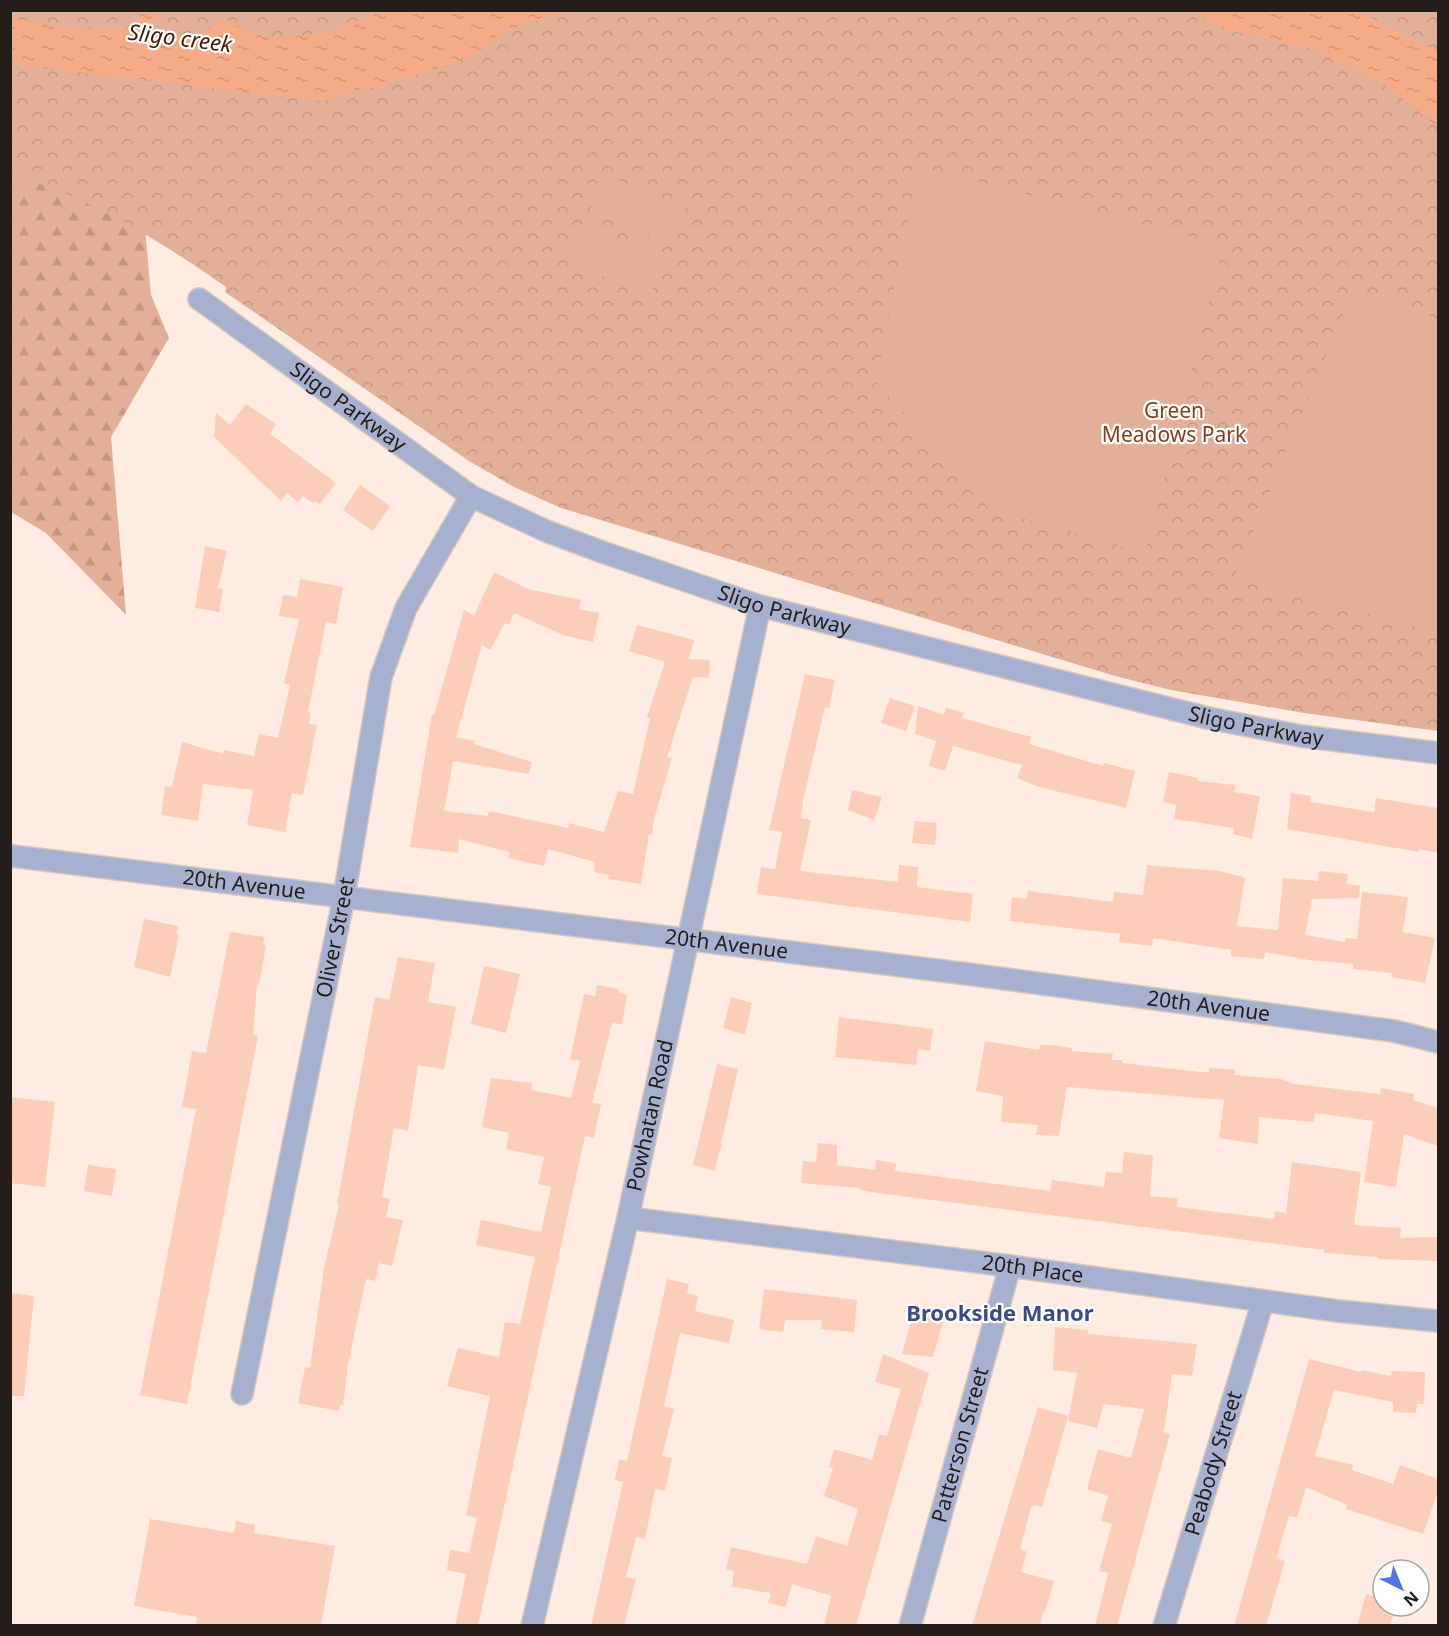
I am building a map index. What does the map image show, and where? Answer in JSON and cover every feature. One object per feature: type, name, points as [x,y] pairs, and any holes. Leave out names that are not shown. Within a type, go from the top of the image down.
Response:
[{"type":"street","name":"Sligo Parkway","points":[[199,299],[471,496],[546,531],[604,553],[760,606],[1208,718],[1301,736],[1438,753]]},
{"type":"street","name":"Oliver Street","points":[[242,1394],[344,897],[381,677],[406,608],[471,496]]},
{"type":"street","name":"Powhatan Road","points":[[532,1626],[628,1218],[760,606]]},
{"type":"street","name":"20th Avenue","points":[[11,853],[1394,1031],[1438,1042]]},
{"type":"street","name":"20th Place","points":[[628,1218],[1010,1266],[1263,1301],[1438,1321]]},
{"type":"street","name":"Patterson Street","points":[[910,1626],[1010,1266]]},
{"type":"street","name":"Peabody Street","points":[[1164,1626],[1263,1301]]},
{"type":"green space","name":"Green Meadows Park","points":[[11,11],[1438,11],[1438,731],[1304,713],[1171,690],[1115,676],[561,508],[514,487],[469,461],[225,292],[226,287],[174,252],[97,208],[11,173]]},
{"type":"green space","points":[[11,145],[144,218],[151,295],[169,338],[111,437],[126,615],[46,533],[11,512]]},
{"type":"green space","points":[[918,166],[1206,241],[1220,258],[1145,553],[988,508],[876,382]]},
{"type":"green space","points":[[604,175],[685,207],[670,245],[589,212]]},
{"type":"green space","points":[[583,225],[665,257],[650,295],[568,262]]},
{"type":"green space","points":[[1374,292],[1438,320],[1438,633],[1234,578],[1347,305]]},
{"type":"water","name":"Sligo creek","points":[[143,11],[159,11],[152,33],[188,39],[225,19],[248,31],[277,39],[325,33],[384,11],[582,11],[548,17],[505,31],[472,56],[440,68],[323,101],[25,66],[11,61],[11,18],[41,24],[102,29],[134,27]]},
{"type":"water","points":[[1193,11],[1358,11],[1438,52],[1438,128],[1383,83],[1311,48],[1224,29]]},
{"type":"building","points":[[246,404],[276,424],[270,434],[336,483],[320,504],[315,501],[313,503],[303,496],[298,502],[287,493],[281,501],[214,437],[216,413],[230,425]]},
{"type":"building","points":[[360,485],[390,506],[373,531],[343,510]]},
{"type":"building","points":[[205,546],[227,551],[218,588],[223,589],[219,612],[195,608]]},
{"type":"building","points":[[494,572],[528,589],[581,600],[579,609],[599,613],[593,642],[563,635],[514,613],[509,625],[505,623],[490,650],[482,645],[456,737],[475,741],[474,744],[532,762],[529,774],[453,761],[444,811],[488,816],[489,811],[568,828],[569,823],[604,832],[618,791],[633,794],[650,718],[647,717],[665,662],[629,651],[637,625],[694,640],[689,659],[710,660],[709,678],[693,677],[667,757],[672,758],[654,819],[652,835],[649,834],[641,884],[608,879],[609,875],[594,872],[595,862],[548,849],[544,866],[508,858],[509,852],[459,839],[458,853],[410,847],[432,714],[434,715],[464,610],[474,616]]},
{"type":"building","points":[[300,579],[343,587],[336,624],[326,622],[308,712],[311,713],[309,724],[317,725],[303,795],[292,793],[285,832],[247,825],[253,790],[203,784],[198,821],[161,815],[165,786],[172,787],[182,742],[223,754],[224,750],[254,756],[259,734],[278,738],[290,685],[284,683],[299,619],[279,616],[283,595],[297,597]]},
{"type":"building","points":[[805,674],[835,680],[829,708],[825,707],[803,801],[801,818],[811,820],[800,871],[898,882],[899,865],[918,867],[917,887],[973,894],[970,922],[757,894],[761,867],[775,869],[782,832],[769,830]]},
{"type":"building","points":[[890,698],[915,706],[906,731],[881,723]]},
{"type":"building","points":[[918,706],[944,715],[946,708],[964,713],[962,718],[1031,737],[1029,744],[1103,766],[1104,763],[1135,771],[1126,808],[1039,787],[1017,778],[1022,765],[953,746],[945,771],[929,766],[936,741],[915,734]]},
{"type":"building","points":[[1169,772],[1198,778],[1198,781],[1235,785],[1234,792],[1260,796],[1252,839],[1233,834],[1234,828],[1174,819],[1176,805],[1163,802]]},
{"type":"building","points":[[852,790],[882,797],[874,820],[848,810]]},
{"type":"building","points":[[1291,793],[1311,796],[1310,802],[1374,812],[1376,798],[1438,808],[1438,853],[1419,849],[1419,852],[1287,829]]},
{"type":"building","points":[[915,821],[937,823],[935,845],[912,843]]},
{"type":"building","points":[[1147,865],[1219,871],[1243,877],[1245,879],[1237,926],[1278,930],[1283,878],[1318,881],[1319,871],[1348,874],[1347,884],[1360,886],[1359,898],[1312,899],[1305,935],[1345,942],[1345,938],[1357,939],[1362,892],[1408,897],[1403,932],[1435,938],[1425,983],[1391,977],[1392,973],[1353,969],[1353,964],[1309,960],[1265,952],[1264,959],[1231,956],[1231,950],[1153,938],[1152,946],[1119,942],[1120,934],[1010,921],[1012,897],[1027,899],[1028,891],[1113,902],[1114,892],[1143,895]]},
{"type":"building","points":[[144,919],[178,926],[176,934],[179,935],[170,977],[134,967]]},
{"type":"building","points":[[230,932],[264,937],[263,945],[266,945],[259,985],[257,985],[253,1035],[258,1036],[187,1404],[140,1395],[196,1109],[182,1107],[192,1051],[206,1053]]},
{"type":"building","points":[[398,957],[435,963],[428,1002],[456,1007],[444,1069],[418,1065],[408,1131],[394,1128],[382,1197],[390,1199],[386,1217],[403,1220],[392,1266],[379,1263],[375,1281],[366,1279],[348,1364],[343,1406],[340,1405],[339,1411],[298,1403],[305,1367],[310,1368],[324,1268],[339,1205],[337,1204],[375,997],[389,1000]]},
{"type":"building","points":[[484,966],[520,974],[506,1033],[471,1024]]},
{"type":"building","points":[[597,985],[619,989],[619,993],[627,995],[622,1024],[612,1023],[592,1103],[601,1104],[594,1138],[585,1136],[478,1626],[455,1626],[466,1574],[447,1570],[450,1550],[469,1553],[477,1518],[466,1515],[490,1396],[447,1386],[458,1348],[499,1357],[505,1322],[520,1324],[535,1257],[476,1245],[481,1220],[541,1232],[551,1187],[538,1184],[544,1157],[506,1149],[509,1133],[482,1127],[491,1078],[533,1083],[531,1090],[571,1098],[580,1061],[570,1059],[584,994],[595,996]]},
{"type":"building","points":[[731,997],[752,1003],[745,1035],[723,1028]]},
{"type":"building","points":[[839,1017],[933,1029],[930,1051],[918,1049],[916,1065],[835,1057]]},
{"type":"building","points":[[985,1041],[1039,1050],[1040,1045],[1051,1045],[1072,1048],[1071,1051],[1113,1054],[1112,1060],[1122,1060],[1122,1063],[1200,1072],[1209,1072],[1209,1068],[1235,1070],[1235,1075],[1281,1079],[1294,1084],[1380,1094],[1381,1088],[1414,1094],[1413,1100],[1438,1108],[1438,1146],[1404,1134],[1396,1187],[1364,1182],[1373,1121],[1315,1113],[1314,1122],[1259,1117],[1258,1144],[1219,1138],[1224,1100],[1067,1087],[1059,1136],[1036,1135],[1038,1125],[1001,1122],[1003,1096],[976,1091]]},
{"type":"building","points":[[717,1064],[738,1069],[715,1171],[693,1165]]},
{"type":"building","points":[[10,1097],[55,1102],[45,1187],[10,1183]]},
{"type":"building","points":[[818,1143],[837,1145],[837,1165],[875,1170],[876,1160],[896,1163],[895,1171],[1050,1191],[1052,1180],[1104,1187],[1106,1172],[1122,1173],[1124,1152],[1153,1155],[1150,1196],[1178,1199],[1177,1207],[1274,1219],[1275,1211],[1286,1213],[1292,1162],[1361,1172],[1354,1225],[1401,1228],[1400,1238],[1438,1237],[1438,1261],[1378,1259],[1378,1257],[1324,1253],[1324,1250],[893,1195],[859,1190],[860,1188],[801,1183],[803,1161],[816,1162]]},
{"type":"building","points":[[88,1165],[116,1169],[112,1196],[84,1191]]},
{"type":"building","points":[[667,1279],[689,1284],[687,1293],[698,1296],[695,1311],[734,1320],[729,1343],[680,1333],[664,1406],[674,1409],[662,1456],[672,1458],[665,1491],[655,1489],[645,1539],[636,1537],[626,1577],[636,1579],[624,1626],[591,1626],[623,1482],[615,1480],[619,1459],[627,1461]]},
{"type":"building","points":[[764,1289],[857,1300],[854,1332],[821,1329],[822,1320],[785,1320],[783,1332],[759,1329]]},
{"type":"building","points":[[10,1293],[34,1296],[24,1396],[10,1396]]},
{"type":"building","points":[[924,1308],[945,1314],[933,1357],[902,1354],[914,1310],[923,1312]]},
{"type":"building","points":[[1055,1327],[1088,1330],[1088,1334],[1197,1344],[1192,1376],[1172,1374],[1164,1432],[1170,1434],[1117,1626],[1095,1626],[1108,1573],[1099,1571],[1112,1524],[1101,1521],[1108,1496],[1087,1489],[1098,1449],[1131,1458],[1144,1409],[1104,1404],[1097,1428],[1068,1421],[1077,1373],[1053,1370]]},
{"type":"building","points":[[883,1354],[929,1373],[856,1626],[824,1626],[831,1596],[792,1584],[786,1607],[768,1603],[771,1593],[732,1587],[734,1571],[726,1569],[731,1547],[807,1564],[816,1536],[847,1546],[858,1509],[824,1496],[833,1468],[829,1467],[834,1449],[872,1460],[879,1434],[887,1436],[901,1389],[875,1382]]},
{"type":"building","points":[[1309,1359],[1361,1372],[1361,1370],[1391,1376],[1392,1371],[1425,1372],[1424,1404],[1417,1404],[1416,1413],[1393,1412],[1393,1402],[1334,1390],[1315,1456],[1353,1465],[1352,1470],[1393,1484],[1400,1465],[1438,1479],[1438,1491],[1423,1534],[1346,1509],[1347,1505],[1306,1487],[1297,1518],[1289,1516],[1276,1559],[1285,1561],[1266,1626],[1234,1626]]},
{"type":"building","points":[[1038,1407],[1068,1416],[1042,1507],[1034,1505],[1031,1508],[1020,1549],[1027,1552],[1021,1572],[1054,1581],[1045,1612],[1043,1612],[1040,1626],[972,1626]]},
{"type":"building","points":[[150,1519],[234,1533],[236,1521],[255,1525],[254,1533],[335,1546],[321,1626],[196,1626],[197,1617],[134,1606]]},
{"type":"building","points":[[1366,1594],[1371,1595],[1371,1618],[1392,1618],[1390,1626],[1357,1626]]},
{"type":"district","name":"Brookside Manor","points":[[1000,1313]]}]
